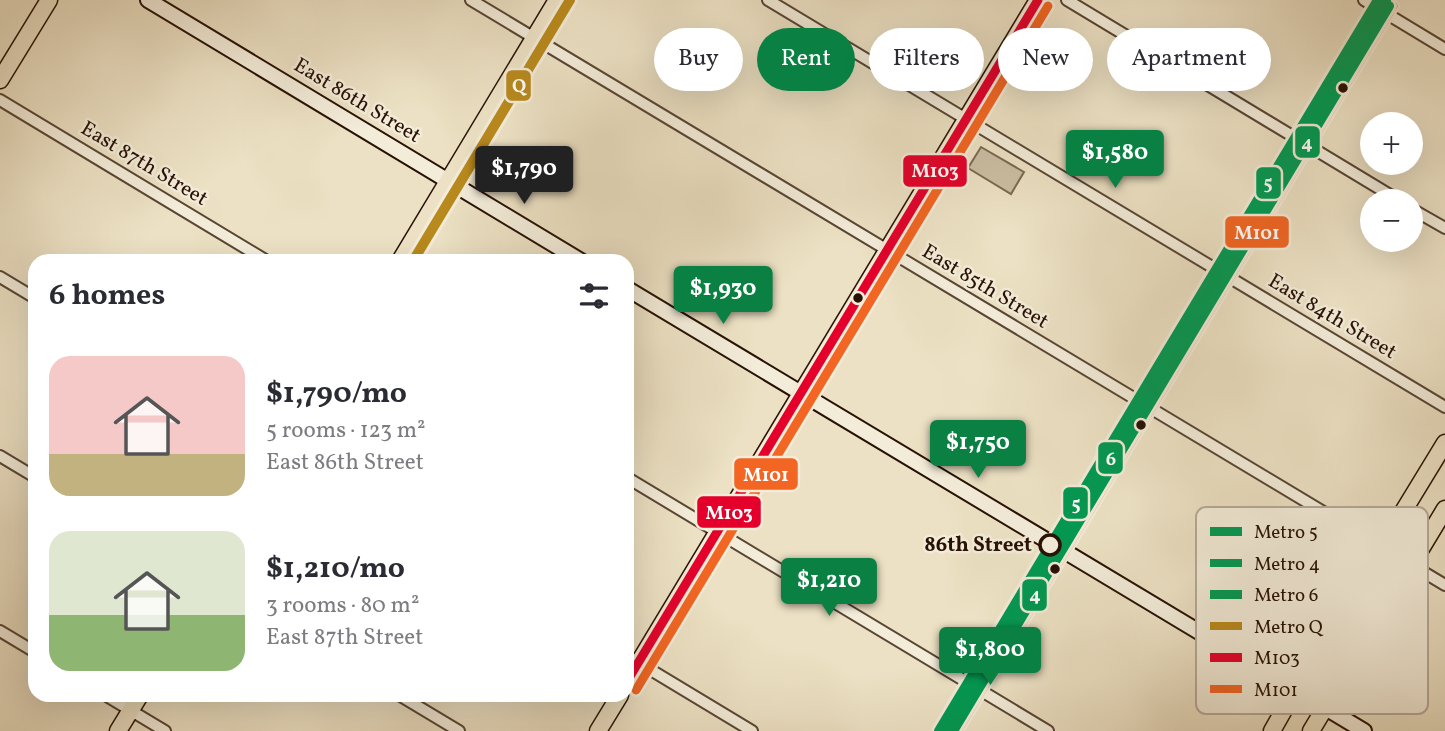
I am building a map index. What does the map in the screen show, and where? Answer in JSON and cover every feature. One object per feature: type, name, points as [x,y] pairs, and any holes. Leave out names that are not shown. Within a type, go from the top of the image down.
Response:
[{"type":"main road","points":[[0,80],[48,0]]},
{"type":"main road","name":"East 86th Street","points":[[148,0],[569,254]]},
{"type":"main road","points":[[404,254],[557,0]]},
{"type":"main road","points":[[634,658],[718,532],[1038,0]]},
{"type":"main road","points":[[943,731],[1380,4]]},
{"type":"main road","points":[[634,293],[1196,631]]},
{"type":"main road","points":[[1406,507],[1445,443]]},
{"type":"main road","points":[[1428,536],[1445,509]]},
{"type":"main road","points":[[118,731],[136,702]]},
{"type":"main road","points":[[598,731],[616,702]]},
{"type":"main road","points":[[1272,731],[1282,714]]},
{"type":"main road","points":[[1311,731],[1321,714]]},
{"type":"main road","points":[[1336,714],[1364,731]]},
{"type":"street","name":"East 85th Street","points":[[471,0],[1315,507]]},
{"type":"street","name":"East 84th Street","points":[[768,0],[1445,407]]},
{"type":"street","points":[[1067,0],[1380,189]]},
{"type":"street","points":[[1364,0],[1380,4],[1445,49]]},
{"type":"street","name":"East 87th Street","points":[[0,100],[255,254]]},
{"type":"street","points":[[1423,215],[1445,228]]},
{"type":"street","points":[[0,276],[28,294]]},
{"type":"street","points":[[0,456],[28,473]]},
{"type":"street","points":[[634,482],[1048,731]]},
{"type":"street","name":"East 85th Street","points":[[1428,574],[1445,584]]},
{"type":"street","points":[[0,631],[28,648]]},
{"type":"street","points":[[634,660],[752,731]]},
{"type":"street","points":[[117,702],[165,731]]},
{"type":"street","points":[[411,702],[459,731]]},
{"type":"shaded area","points":[[981,147],[1024,172],[1011,194],[968,168]]},
{"type":"metro line","name":"Q","points":[[417,254],[570,0]]},
{"type":"metro line","name":"5","points":[[939,731],[1378,0]]},
{"type":"metro line","name":"6","points":[[947,731],[1386,0]]},
{"type":"metro line","name":"4","points":[[953,731],[1389,6]]},
{"type":"transit line","name":"M103","points":[[634,670],[1038,0]]},
{"type":"transit line","name":"M103","points":[[943,731],[1383,0]]},
{"type":"transit line","name":"M101","points":[[636,690],[1048,6]]},
{"type":"transit line","name":"M101","points":[[957,731],[1393,6]]},
{"type":"place","name":"86th Street","points":[[1050,545]]}]
